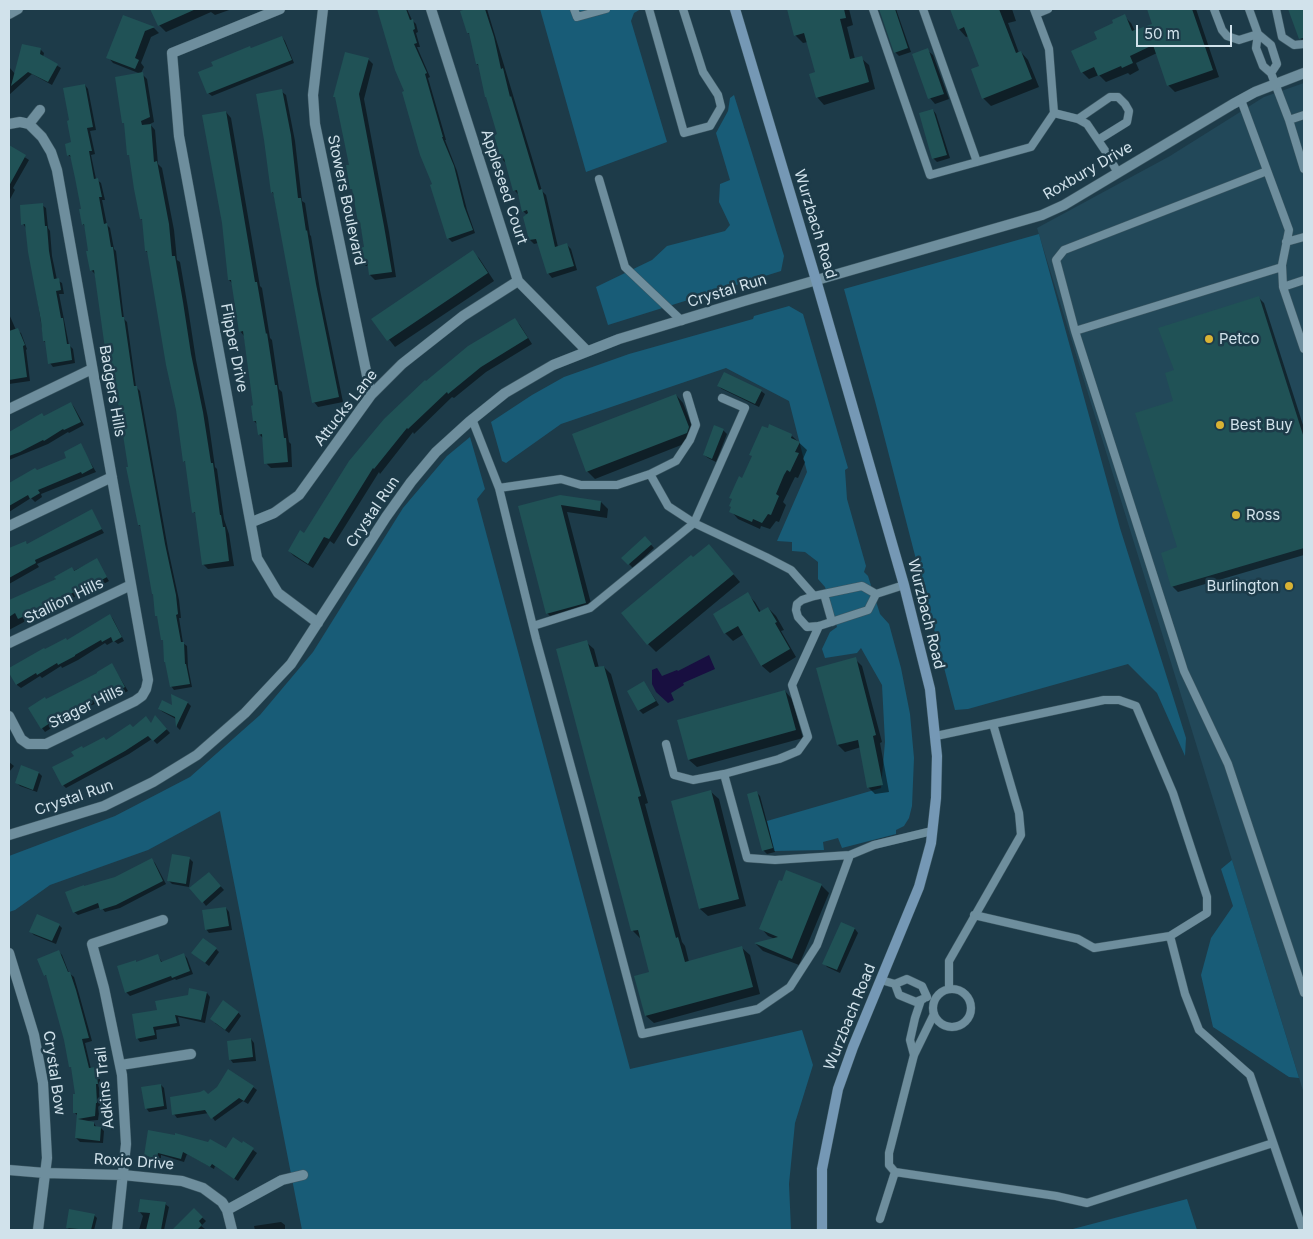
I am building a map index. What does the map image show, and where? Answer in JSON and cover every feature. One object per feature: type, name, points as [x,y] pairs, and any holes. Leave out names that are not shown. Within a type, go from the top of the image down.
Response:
[{"type":"main road","name":"Wurzbach Road","points":[[735,9],[904,585],[930,689],[936,736],[936,798],[931,843],[919,888],[838,1089],[822,1169],[822,1230]]},
{"type":"street","points":[[9,14],[18,9]]},
{"type":"street","name":"Flipper Drive","points":[[280,9],[172,53],[179,136],[252,522],[257,558],[278,593],[318,623]]},
{"type":"street","name":"Stowers Boulevard","points":[[323,9],[313,95],[315,124],[372,395]]},
{"type":"street","name":"Appleseed Court","points":[[431,9],[518,281],[587,351]]},
{"type":"street","name":"Roxbury Drive","points":[[816,280],[1042,215],[1064,205],[1241,100],[1304,73]]},
{"type":"street","points":[[9,124],[20,122],[29,124],[40,110]]},
{"type":"street","name":"Badgers Hills","points":[[29,124],[42,138],[51,152],[57,170],[132,585],[148,680],[146,689]]},
{"type":"street","name":"Crystal Run","points":[[9,835],[104,806],[152,782],[197,755],[246,713],[291,664],[386,517],[411,482],[436,452],[472,419],[505,393],[554,365],[619,339],[816,280]]},
{"type":"street","name":"Attucks Lane","points":[[252,522],[274,513],[299,496],[372,395],[402,364],[463,316],[518,281]]},
{"type":"street","points":[[9,409],[92,369]]},
{"type":"street","points":[[9,526],[112,477]]},
{"type":"street","name":"Stallion Hills","points":[[9,644],[132,585]]},
{"type":"street","name":"Stager Hills","points":[[9,716],[21,739],[28,744],[46,744],[135,700],[142,696],[146,689]]},
{"type":"street","name":"Adkins Trail","points":[[116,1230],[126,1144],[121,1065],[92,944],[163,920]]},
{"type":"street","name":"Crystal Bow","points":[[9,953],[34,1035],[43,1083],[46,1132],[45,1173],[38,1230]]},
{"type":"street","points":[[121,1065],[191,1054]]},
{"type":"street","name":"Roxio Drive","points":[[9,1170],[123,1175],[182,1181],[203,1188],[222,1202],[227,1210]]},
{"type":"street","points":[[232,1230],[227,1210],[282,1180],[303,1175]]},
{"type":"lane","points":[[574,9],[576,17],[606,9]]},
{"type":"lane","points":[[649,9],[684,133],[710,126],[722,107],[718,95],[702,72],[683,9]]},
{"type":"lane","points":[[873,9],[930,175],[1031,146],[1054,113],[1049,49],[1035,11],[1048,9]]},
{"type":"lane","points":[[923,9],[977,162]]},
{"type":"lane","points":[[1214,9],[1222,30],[1227,36],[1239,40],[1258,34]]},
{"type":"lane","points":[[1250,9],[1258,34],[1256,48],[1263,66],[1271,73],[1289,120],[1304,169]]},
{"type":"lane","points":[[1276,9],[1282,37],[1294,45],[1304,44]]},
{"type":"lane","points":[[1258,34],[1271,45],[1277,64],[1271,73]]},
{"type":"lane","points":[[1078,119],[1110,96],[1118,98],[1125,104],[1129,111],[1127,122],[1098,140]]},
{"type":"lane","points":[[1241,100],[1289,230],[1282,267],[1283,287],[1304,349]]},
{"type":"lane","points":[[1054,113],[1078,119],[1087,124],[1118,173]]},
{"type":"lane","points":[[1289,120],[1304,115]]},
{"type":"lane","points":[[1267,171],[1064,250],[1056,260],[1075,331],[1184,671],[1228,764],[1304,993]]},
{"type":"lane","points":[[599,179],[626,267],[682,321]]},
{"type":"lane","points":[[1286,242],[1304,237]]},
{"type":"lane","points":[[1075,331],[1282,267]]},
{"type":"lane","points":[[1283,287],[1304,280]]},
{"type":"lane","points":[[1295,322],[1304,319]]},
{"type":"lane","points":[[499,488],[561,480],[581,485],[617,485],[650,474],[676,461],[690,440],[696,425],[687,395]]},
{"type":"lane","points":[[532,626],[590,608],[694,523],[745,408],[722,398]]},
{"type":"lane","points":[[472,419],[499,488],[532,626],[642,1034],[758,1009],[790,986],[817,945],[850,854]]},
{"type":"lane","points":[[650,474],[668,506],[694,523],[791,570],[814,596]]},
{"type":"lane","points":[[876,594],[862,586],[802,600],[796,610],[801,622],[806,627],[818,626],[868,610],[876,594],[904,585]]},
{"type":"lane","points":[[824,594],[832,622]]},
{"type":"lane","points":[[666,744],[674,775],[693,780],[724,774],[779,759],[798,751],[808,737],[792,685],[818,626]]},
{"type":"lane","points":[[936,736],[1104,700],[1118,700],[1136,706],[1174,793],[1207,897],[1207,913],[1170,936],[1094,948],[1078,939],[974,915]]},
{"type":"lane","points":[[949,989],[949,961],[1021,835],[1019,813],[993,724]]},
{"type":"lane","points":[[724,774],[747,858],[775,860],[850,854],[874,845],[932,831]]},
{"type":"lane","points":[[1170,936],[1185,994],[1199,1030],[1250,1075],[1303,1230]]},
{"type":"lane","points":[[881,980],[895,984],[907,979],[922,986],[928,999],[934,1014],[937,1020],[946,1027],[958,1027],[968,1021],[972,1010],[969,998],[961,991],[949,989],[928,999],[916,1002],[899,995],[895,984]]},
{"type":"lane","points":[[914,1055],[910,1040],[915,1018],[928,999]]},
{"type":"lane","points":[[934,1014],[914,1055],[888,1153],[890,1165],[895,1172],[1056,1196],[1087,1203],[1273,1143]]},
{"type":"lane","points":[[880,1219],[895,1172]]},
{"type":"shaded area","points":[[540,9],[641,9],[634,13],[631,21],[667,142],[586,172]]},
{"type":"shaded area","points":[[1304,83],[1304,1094],[1037,228],[1170,156],[1264,97]]},
{"type":"shaded area","points":[[734,95],[784,256],[781,271],[608,325],[596,287],[652,260],[667,246],[725,231],[730,225],[719,202],[720,184],[730,180],[716,133],[728,111],[730,98]]},
{"type":"shaded area","points":[[1039,234],[1120,528],[1186,738],[1185,756],[1157,693],[1128,664],[968,709],[955,710],[844,289]]},
{"type":"shaded area","points":[[789,306],[803,314],[848,468],[845,470],[847,499],[866,566],[864,572],[868,576],[880,614],[889,624],[901,668],[910,714],[914,758],[912,806],[909,818],[904,826],[896,830],[896,834],[842,848],[838,838],[823,842],[824,850],[774,851],[767,821],[881,788],[885,742],[882,685],[861,648],[857,653],[825,658],[822,649],[830,632],[837,627],[825,587],[818,579],[818,562],[805,552],[792,551],[792,542],[777,541],[807,472],[789,401],[726,368],[561,424],[506,463],[502,461],[491,422],[564,377],[629,354],[753,319],[754,316]]},
{"type":"shaded area","points":[[470,437],[485,489],[477,499],[630,1069],[802,1030],[813,1065],[795,1123],[789,1184],[791,1230],[302,1230],[220,811],[148,850],[50,885],[15,910],[9,912],[9,856],[115,816],[190,777],[260,715],[313,652],[403,508],[447,456]]},
{"type":"shaded area","points":[[709,655],[715,669],[683,683],[684,685],[671,693],[674,700],[668,703],[656,692],[652,684],[652,670],[657,668],[662,676],[678,671]]},
{"type":"shaded area","points":[[1232,860],[1299,1078],[1289,1077],[1213,1027],[1201,975],[1211,938],[1233,906],[1221,869]]},
{"type":"shaded area","points":[[1187,1199],[1197,1230],[1069,1230]]},
{"type":"building","points":[[150,9],[196,9],[158,26]]},
{"type":"building","points":[[377,9],[406,9],[410,20],[413,19],[415,29],[413,30],[417,43],[414,44],[427,73],[425,74],[442,137],[454,166],[464,206],[473,230],[447,239],[430,185],[432,184],[420,155],[402,92],[404,91],[395,70]]},
{"type":"building","points":[[466,9],[485,9],[501,69],[503,68],[539,190],[542,189],[555,247],[567,243],[574,266],[547,274],[536,239],[529,240],[523,217],[528,213],[527,210],[522,212],[517,190],[513,191],[504,158],[501,159],[494,135],[497,134],[485,97],[478,64],[476,64],[469,33],[467,33],[460,11]]},
{"type":"building","points":[[787,9],[844,9],[846,18],[840,19],[850,59],[862,56],[869,82],[816,98],[809,74],[815,72],[804,33],[794,36]]},
{"type":"building","points":[[879,9],[895,9],[908,48],[894,53]]},
{"type":"building","points":[[950,9],[999,9],[1016,53],[1021,51],[1032,79],[982,99],[971,69],[979,66],[964,27],[958,30]]},
{"type":"building","points":[[1147,9],[1192,9],[1213,70],[1167,86],[1153,45],[1130,56],[1133,63],[1122,68],[1121,66],[1098,76],[1094,67],[1081,73],[1071,51],[1097,39],[1094,32],[1113,23],[1112,20],[1125,14],[1132,31],[1152,24]]},
{"type":"building","points":[[1288,9],[1304,9],[1304,38],[1299,39]]},
{"type":"building","points":[[123,15],[155,27],[145,31],[135,58],[139,60],[135,69],[106,58]]},
{"type":"building","points":[[282,36],[292,60],[207,94],[198,72],[213,66],[211,62],[250,46],[251,48]]},
{"type":"building","points":[[22,44],[41,48],[40,54],[58,64],[48,82],[28,72],[11,86]]},
{"type":"building","points":[[928,48],[944,94],[928,99],[912,54]]},
{"type":"building","points":[[345,52],[369,58],[359,94],[392,272],[369,275],[367,260],[360,261],[357,248],[364,247],[360,222],[358,222],[352,189],[350,189],[346,165],[349,165],[335,97],[333,97]]},
{"type":"building","points":[[143,72],[150,117],[141,121],[142,125],[151,124],[154,162],[157,161],[169,224],[172,256],[175,256],[211,463],[213,463],[220,515],[223,527],[225,527],[229,561],[202,565],[195,512],[192,513],[176,410],[166,365],[147,251],[145,251],[142,219],[140,219],[129,155],[127,155],[124,123],[122,123],[115,77]]},
{"type":"building","points":[[85,84],[93,127],[87,128],[92,151],[89,151],[94,179],[98,178],[102,197],[99,197],[104,224],[107,223],[111,247],[113,247],[122,317],[124,317],[134,386],[137,386],[176,595],[178,614],[176,615],[181,642],[184,642],[185,664],[190,684],[170,687],[164,662],[163,640],[161,640],[157,616],[155,616],[153,594],[140,525],[138,525],[126,467],[128,467],[121,422],[126,420],[118,404],[110,363],[107,363],[94,270],[90,271],[84,224],[82,225],[75,178],[70,155],[67,156],[65,144],[71,142],[63,88]]},
{"type":"building","points":[[282,89],[291,135],[298,198],[301,198],[339,397],[312,403],[273,192],[271,193],[256,94]]},
{"type":"building","points":[[933,109],[947,155],[932,159],[919,113]]},
{"type":"building","points":[[226,111],[255,282],[257,282],[267,333],[275,385],[277,385],[288,462],[264,464],[262,434],[258,435],[256,421],[253,421],[251,406],[253,405],[243,331],[239,332],[231,280],[228,280],[222,223],[202,115]]},
{"type":"building","points":[[9,145],[26,155],[9,186]]},
{"type":"building","points":[[43,203],[54,279],[59,278],[61,290],[56,291],[67,344],[70,344],[72,360],[48,364],[28,252],[25,224],[21,225],[20,205]]},
{"type":"building","points":[[473,250],[488,273],[387,341],[371,319]]},
{"type":"building","points":[[1259,296],[1304,438],[1304,548],[1171,587],[1161,553],[1177,547],[1135,413],[1173,401],[1165,373],[1174,370],[1158,328]]},
{"type":"building","points":[[515,318],[528,338],[481,367],[448,394],[447,392],[407,428],[373,468],[329,539],[324,537],[308,564],[288,551],[300,530],[304,533],[349,461],[384,419],[425,380],[468,346]]},
{"type":"building","points":[[18,328],[25,345],[23,346],[27,377],[9,380],[9,331]]},
{"type":"building","points":[[724,372],[762,390],[755,404],[717,386]]},
{"type":"building","points":[[676,394],[689,427],[687,433],[586,472],[572,434]]},
{"type":"building","points":[[71,402],[81,422],[9,456],[9,432],[42,413],[44,416]]},
{"type":"building","points":[[769,424],[792,434],[791,438],[800,442],[795,452],[799,453],[790,472],[787,470],[784,475],[776,494],[779,496],[771,515],[768,514],[762,523],[753,519],[752,522],[729,512],[732,499],[729,498],[739,476],[742,478],[752,456],[749,455],[762,426],[768,428]]},
{"type":"building","points":[[714,425],[724,429],[712,459],[703,455]]},
{"type":"building","points":[[81,443],[93,468],[38,490],[40,493],[30,499],[28,495],[9,506],[9,483],[35,468],[37,470],[66,458],[64,452]]},
{"type":"building","points":[[560,495],[601,501],[600,511],[561,505],[586,603],[546,614],[518,506]]},
{"type":"building","points":[[92,509],[102,529],[35,560],[36,563],[9,578],[9,548],[26,541],[27,544]]},
{"type":"building","points":[[645,536],[652,544],[628,565],[621,558]]},
{"type":"building","points":[[709,544],[734,574],[647,645],[621,613],[691,555],[693,557]]},
{"type":"building","points":[[97,558],[107,577],[96,583],[94,580],[64,598],[18,619],[15,613],[9,617],[9,600],[56,579],[54,577],[72,567],[74,571]]},
{"type":"building","points":[[748,592],[759,612],[768,607],[790,649],[761,666],[738,626],[724,634],[713,614]]},
{"type":"building","points":[[110,614],[122,637],[113,642],[111,637],[102,642],[101,640],[58,665],[57,663],[37,675],[36,673],[16,685],[9,673],[9,668],[44,648],[66,638],[67,640]]},
{"type":"building","points":[[587,640],[595,667],[604,666],[641,796],[638,797],[676,938],[678,937],[685,962],[742,946],[753,987],[645,1016],[634,976],[649,972],[638,930],[631,931],[556,649]]},
{"type":"building","points":[[856,657],[876,735],[873,736],[883,785],[867,788],[858,740],[837,745],[816,668]]},
{"type":"building","points":[[112,663],[125,687],[110,696],[108,693],[49,721],[50,723],[41,729],[28,708],[45,697],[46,699],[97,673]]},
{"type":"building","points":[[644,681],[656,701],[638,711],[627,691]]},
{"type":"building","points":[[785,690],[796,730],[688,760],[677,720]]},
{"type":"building","points":[[171,694],[188,702],[176,727],[175,717],[158,709],[162,700],[172,705]]},
{"type":"building","points":[[155,715],[167,729],[153,741],[148,736],[62,786],[52,767],[74,756],[71,752],[104,737],[106,740],[130,724],[133,727],[146,716],[151,723]]},
{"type":"building","points":[[21,765],[39,772],[33,790],[15,783]]},
{"type":"building","points":[[711,790],[739,899],[699,909],[671,801]]},
{"type":"building","points":[[757,791],[773,848],[762,851],[747,794]]},
{"type":"building","points":[[172,854],[190,857],[186,884],[167,881]]},
{"type":"building","points":[[152,858],[163,881],[116,905],[100,910],[98,903],[73,913],[65,892],[115,877]]},
{"type":"building","points":[[786,870],[822,884],[792,959],[754,943],[778,937],[759,929],[779,880],[782,881]]},
{"type":"building","points":[[209,872],[221,886],[202,903],[189,888]]},
{"type":"building","points":[[226,907],[229,926],[205,930],[202,910]]},
{"type":"building","points":[[37,914],[60,924],[52,941],[29,932]]},
{"type":"building","points":[[841,922],[855,928],[837,970],[822,964]]},
{"type":"building","points":[[203,938],[217,948],[205,963],[191,953]]},
{"type":"building","points":[[59,950],[68,972],[70,972],[76,990],[89,1038],[82,1039],[89,1068],[96,1067],[98,1084],[96,1084],[97,1103],[95,1116],[78,1119],[94,1122],[94,1126],[101,1127],[100,1141],[75,1138],[77,1113],[73,1113],[73,1094],[75,1094],[71,1067],[69,1067],[64,1040],[46,975],[44,976],[37,959]]},
{"type":"building","points":[[184,953],[190,971],[125,993],[117,966],[158,954],[161,962]]},
{"type":"building","points":[[189,988],[207,992],[201,1020],[175,1015],[177,1023],[153,1027],[155,1035],[136,1039],[132,1014],[157,1010],[155,1001],[188,995]]},
{"type":"building","points":[[223,1000],[239,1012],[225,1030],[210,1019]]},
{"type":"building","points":[[251,1038],[253,1057],[229,1060],[227,1041]]},
{"type":"building","points":[[228,1069],[254,1086],[244,1101],[239,1098],[211,1119],[205,1110],[172,1115],[170,1097],[204,1090],[208,1094],[217,1087]]},
{"type":"building","points":[[161,1084],[164,1106],[145,1109],[141,1087]]},
{"type":"building","points":[[148,1130],[175,1135],[175,1133],[208,1142],[210,1139],[226,1148],[233,1137],[254,1148],[234,1179],[212,1164],[210,1167],[183,1152],[181,1159],[158,1153],[157,1158],[144,1156]]},
{"type":"building","points":[[140,1199],[166,1202],[161,1230],[146,1230],[150,1213],[138,1212]]},
{"type":"building","points":[[194,1208],[203,1217],[199,1221],[202,1225],[197,1230],[172,1230]]},
{"type":"building","points":[[69,1209],[95,1214],[91,1230],[66,1228]]},
{"type":"place","name":"Petco","points":[[1209,339]]},
{"type":"place","name":"Best Buy","points":[[1220,425]]},
{"type":"place","name":"Ross","points":[[1236,515]]},
{"type":"place","name":"Burlington","points":[[1289,586]]}]
